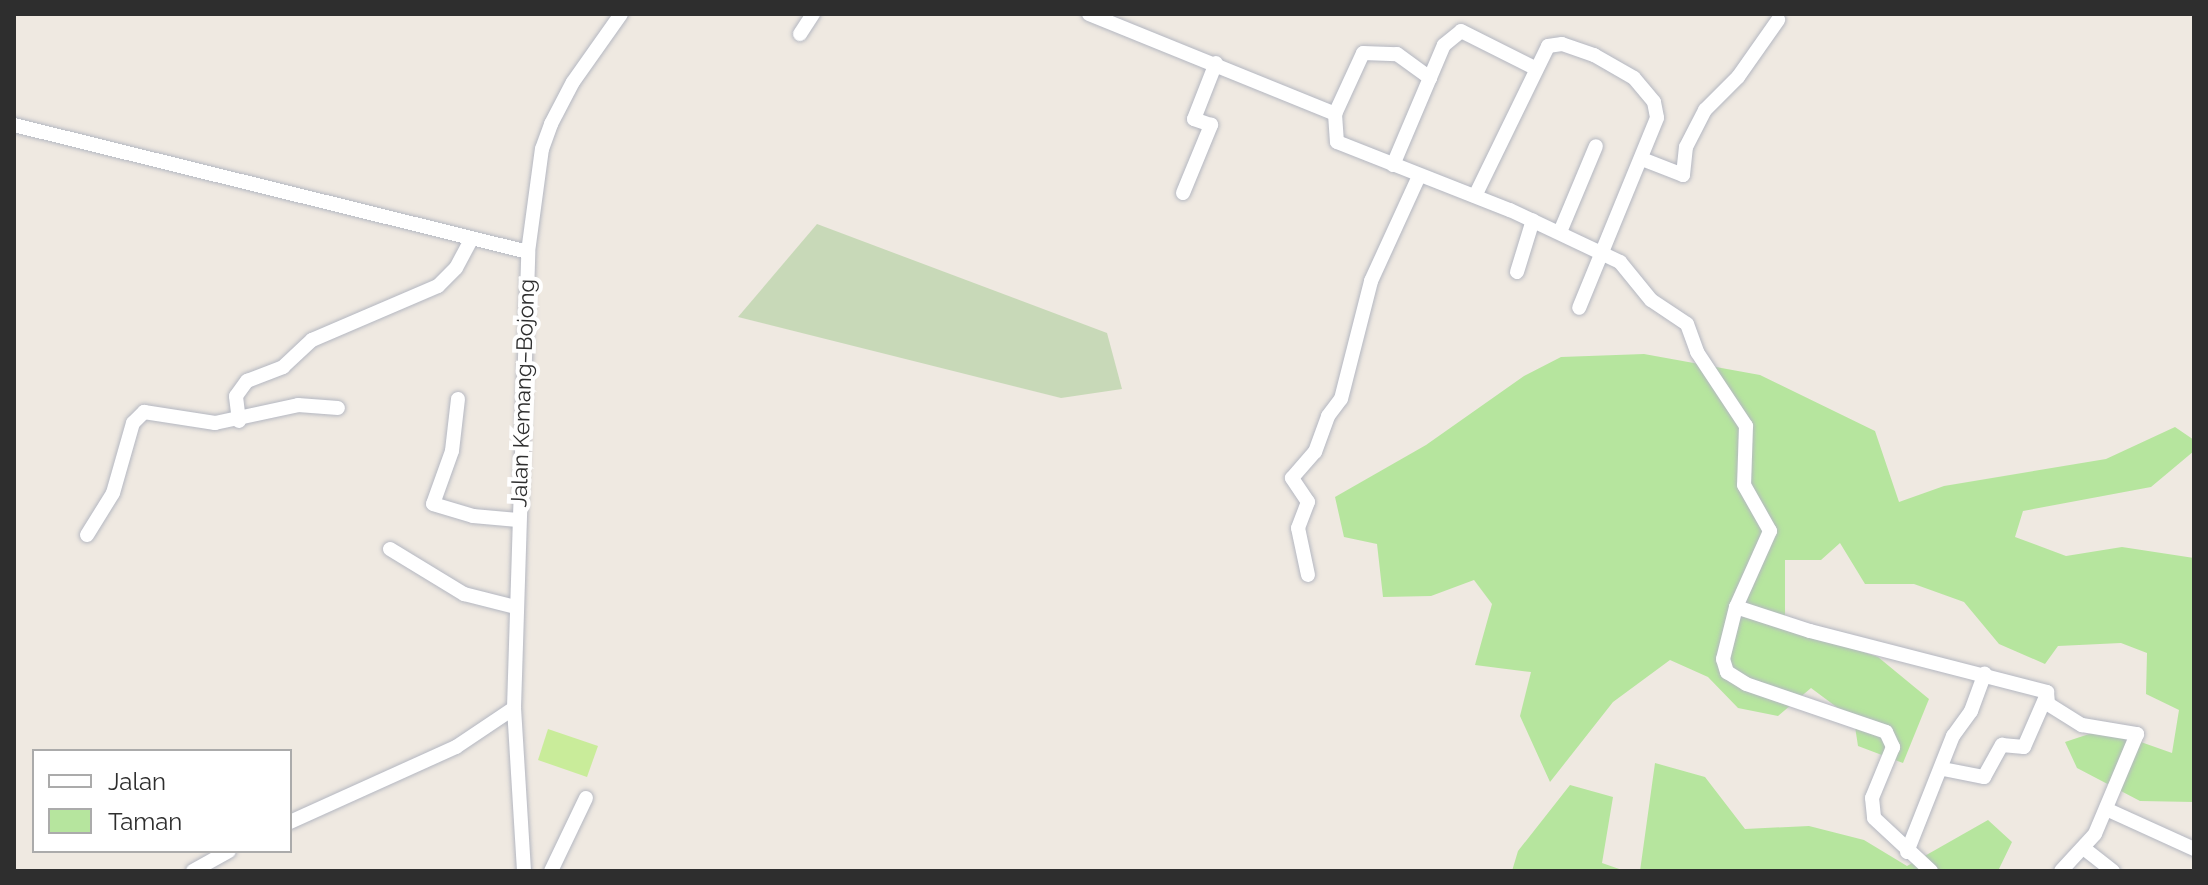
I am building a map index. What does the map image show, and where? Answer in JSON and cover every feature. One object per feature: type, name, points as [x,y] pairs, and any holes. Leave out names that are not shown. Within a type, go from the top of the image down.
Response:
[{"type":"street","points":[[528,252],[542,149],[551,124],[573,82],[621,14]]},
{"type":"street","points":[[800,34],[813,14]]},
{"type":"street","points":[[1089,14],[1216,63],[1335,114]]},
{"type":"street","points":[[1642,159],[1683,175],[1686,147],[1705,110],[1738,77],[1778,20]]},
{"type":"street","points":[[1393,165],[1444,45],[1461,31],[1535,68]]},
{"type":"street","points":[[1475,196],[1535,68],[1555,43],[1594,55],[1634,78],[1657,109],[1642,159],[1579,308]]},
{"type":"street","points":[[1430,78],[1397,54],[1363,53],[1335,114],[1337,142],[1475,196],[1602,251],[1639,280],[1651,300],[1687,324],[1697,352],[1746,426],[1744,485],[1770,531],[1736,607],[1723,659],[1727,672],[1746,684],[1878,727],[1892,739],[1871,808],[1880,827],[1931,871]]},
{"type":"street","points":[[1183,193],[1211,125],[1194,119],[1216,63]]},
{"type":"street","name":"Jalan Kemang–Bojong","points":[[14,125],[528,252],[514,708],[524,871]]},
{"type":"street","points":[[1560,232],[1596,146]]},
{"type":"street","points":[[1308,575],[1298,531],[1308,502],[1292,478],[1315,452],[1327,417],[1341,399],[1370,286],[1419,176]]},
{"type":"street","points":[[1517,272],[1533,220]]},
{"type":"street","points":[[239,421],[236,396],[247,381],[283,367],[312,340],[438,286],[456,268],[471,240]]},
{"type":"street","points":[[458,399],[452,451],[433,504],[473,516],[518,520]]},
{"type":"street","points":[[87,535],[113,493],[133,423],[144,412],[239,421],[259,410],[338,408]]},
{"type":"street","points":[[390,549],[464,594],[515,607]]},
{"type":"street","points":[[1736,607],[1810,631],[1985,673],[2047,692],[2024,747],[2002,745],[1984,777],[1943,769]]},
{"type":"street","points":[[1907,852],[1985,673]]},
{"type":"street","points":[[2045,699],[2082,725],[2137,734],[2086,850],[2061,871]]},
{"type":"street","points":[[292,821],[456,747],[514,708]]},
{"type":"street","points":[[551,871],[586,798]]},
{"type":"street","points":[[2106,809],[2194,849]]},
{"type":"street","points":[[2086,850],[2113,871]]},
{"type":"street","points":[[193,871],[225,853]]},
{"type":"green space","points":[[817,224],[1107,333],[1122,389],[1061,398],[738,317]]},
{"type":"green space","points":[[1644,354],[1760,375],[1875,431],[1899,502],[1944,486],[2106,459],[2175,427],[2194,440],[2194,451],[2151,487],[2023,511],[2015,537],[2066,556],[2122,547],[2194,558],[2194,802],[2140,801],[2077,768],[2065,742],[2104,729],[2172,753],[2179,710],[2146,694],[2147,653],[2121,643],[2058,646],[2045,664],[1999,644],[1964,602],[1914,584],[1865,584],[1840,543],[1821,560],[1785,560],[1785,625],[1878,657],[1929,699],[1903,763],[1858,746],[1854,720],[1811,688],[1778,716],[1738,708],[1708,677],[1670,660],[1613,702],[1550,782],[1520,716],[1531,672],[1475,665],[1492,604],[1474,580],[1431,596],[1383,597],[1377,544],[1344,537],[1335,497],[1426,445],[1524,376],[1561,357]]},
{"type":"green space","points":[[548,729],[598,746],[587,777],[538,760]]},
{"type":"green space","points":[[1655,763],[1705,777],[1745,829],[1809,826],[1864,840],[1907,866],[1988,820],[2012,842],[1998,871],[1640,871]]},
{"type":"green space","points":[[1570,785],[1613,797],[1602,863],[1625,871],[1512,871],[1518,851]]}]
